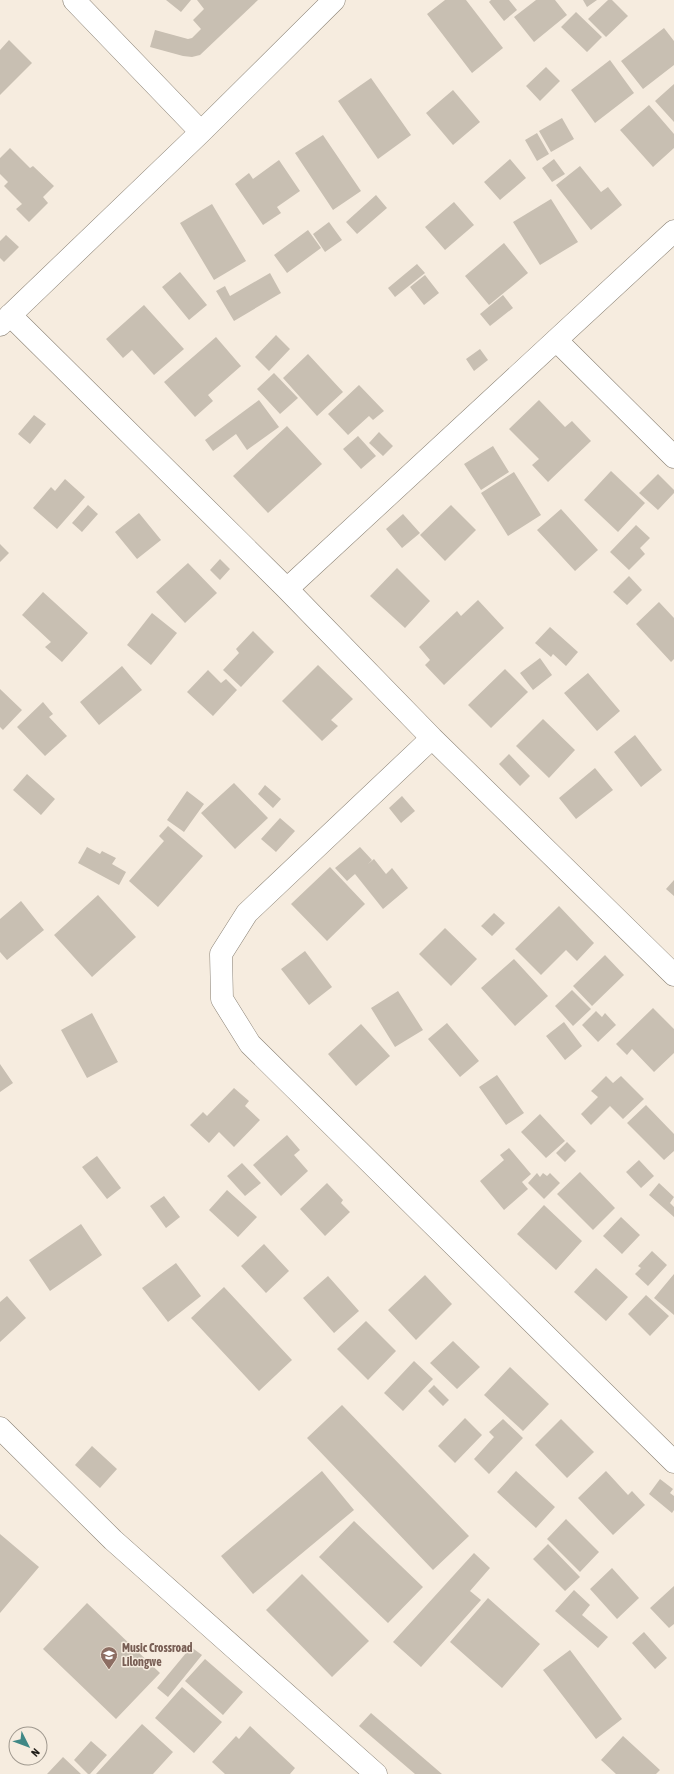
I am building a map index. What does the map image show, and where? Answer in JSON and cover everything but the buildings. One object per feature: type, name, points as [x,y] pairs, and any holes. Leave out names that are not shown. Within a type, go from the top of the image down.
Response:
[{"type":"street","points":[[74,0],[200,132]]},
{"type":"street","points":[[334,0],[5,320],[287,589],[432,738],[674,975]]},
{"type":"street","points":[[287,589],[674,231]]},
{"type":"street","points":[[556,340],[674,457]]},
{"type":"street","points":[[432,738],[247,913],[221,954],[222,999],[250,1044],[674,1462]]},
{"type":"street","points":[[0,1428],[113,1540],[376,1774]]},
{"type":"place","name":"Music Crossroad Lilongwe","points":[[109,1670]]}]
